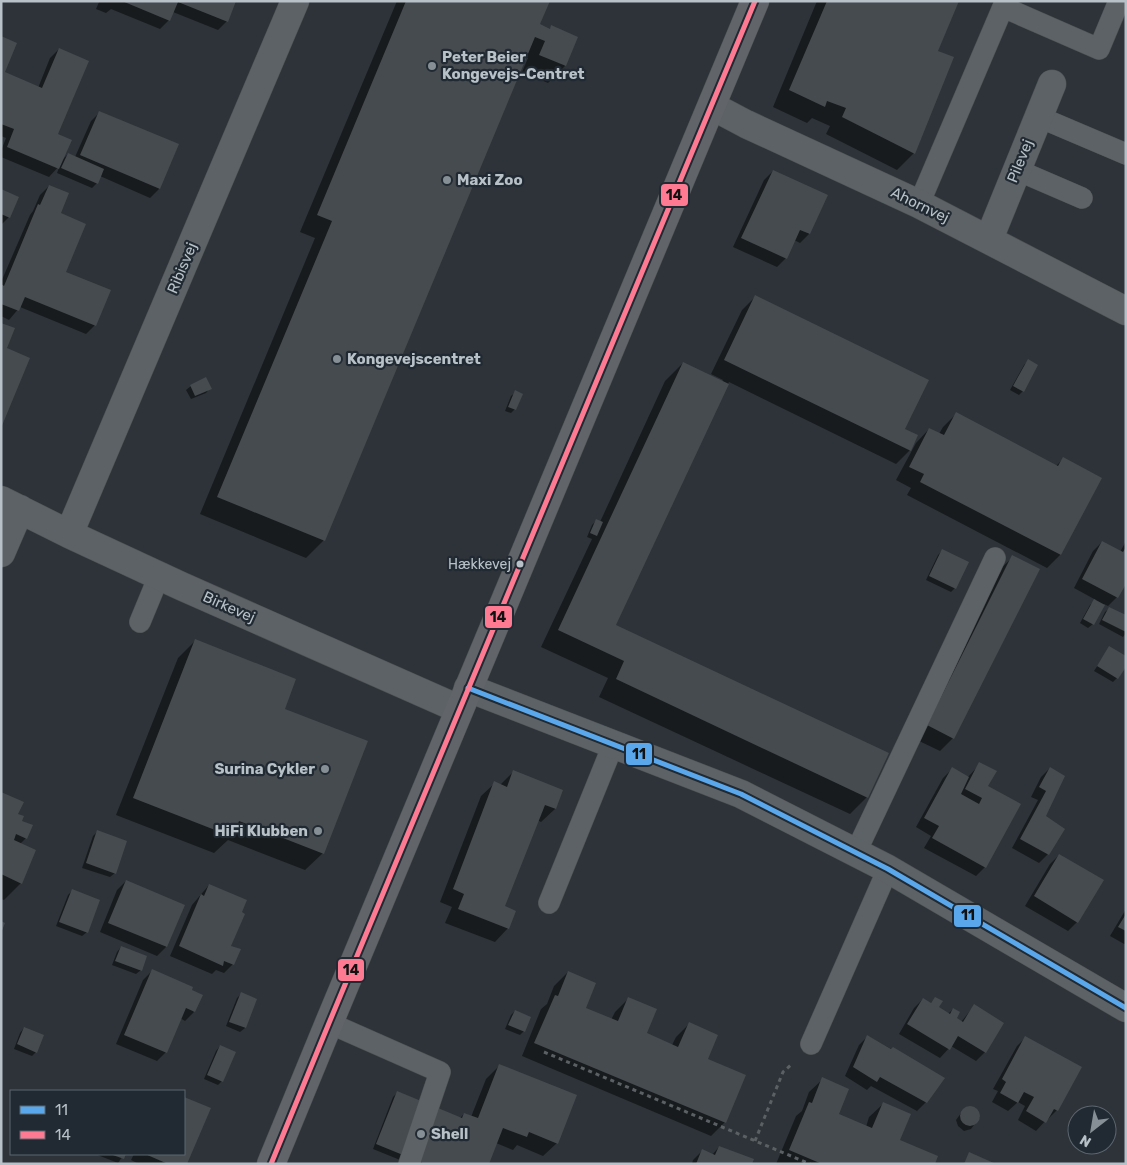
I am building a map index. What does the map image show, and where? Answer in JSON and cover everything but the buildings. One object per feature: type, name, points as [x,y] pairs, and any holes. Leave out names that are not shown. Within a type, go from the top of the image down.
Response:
[{"type":"main road","points":[[271,1164],[756,1]]},
{"type":"street","name":"Ribisvej","points":[[69,534],[294,1]]},
{"type":"street","name":"Pilevej","points":[[989,239],[1052,84]]},
{"type":"street","name":"Ahornvej","points":[[712,106],[746,124],[919,204],[1126,311]]},
{"type":"street","name":"Birkevej","points":[[11,504],[69,534],[159,576],[464,699]]},
{"type":"street","points":[[1,553],[11,504]]},
{"type":"street","points":[[464,699],[613,744],[741,794],[888,869],[1126,1008]]},
{"type":"lane","points":[[919,204],[1006,4],[1099,49],[1120,1]]},
{"type":"lane","points":[[1039,117],[1126,154]]},
{"type":"lane","points":[[1017,170],[1082,198]]},
{"type":"lane","points":[[856,852],[995,558]]},
{"type":"lane","points":[[140,622],[159,576]]},
{"type":"lane","points":[[549,903],[613,744]]},
{"type":"lane","points":[[811,1044],[888,869]]},
{"type":"lane","points":[[329,1023],[440,1072],[409,1164]]},
{"type":"path","points":[[755,1141],[783,1072],[811,1044]]},
{"type":"path","points":[[544,1052],[810,1164]]},
{"type":"transit line","name":"14","points":[[271,1164],[755,1]]},
{"type":"transit line","name":"11","points":[[468,688],[741,794],[888,869],[1126,1008]]},
{"type":"place","name":"Peter Beier Kongevejs-Centret","points":[[432,66]]},
{"type":"place","name":"Maxi Zoo","points":[[447,180]]},
{"type":"place","name":"Kongevejscentret","points":[[337,359]]},
{"type":"place","name":"Hækkevej","points":[[520,564]]},
{"type":"place","name":"Surina Cykler","points":[[325,769]]},
{"type":"place","name":"HiFi Klubben","points":[[318,831]]},
{"type":"place","name":"Shell","points":[[421,1134]]}]
